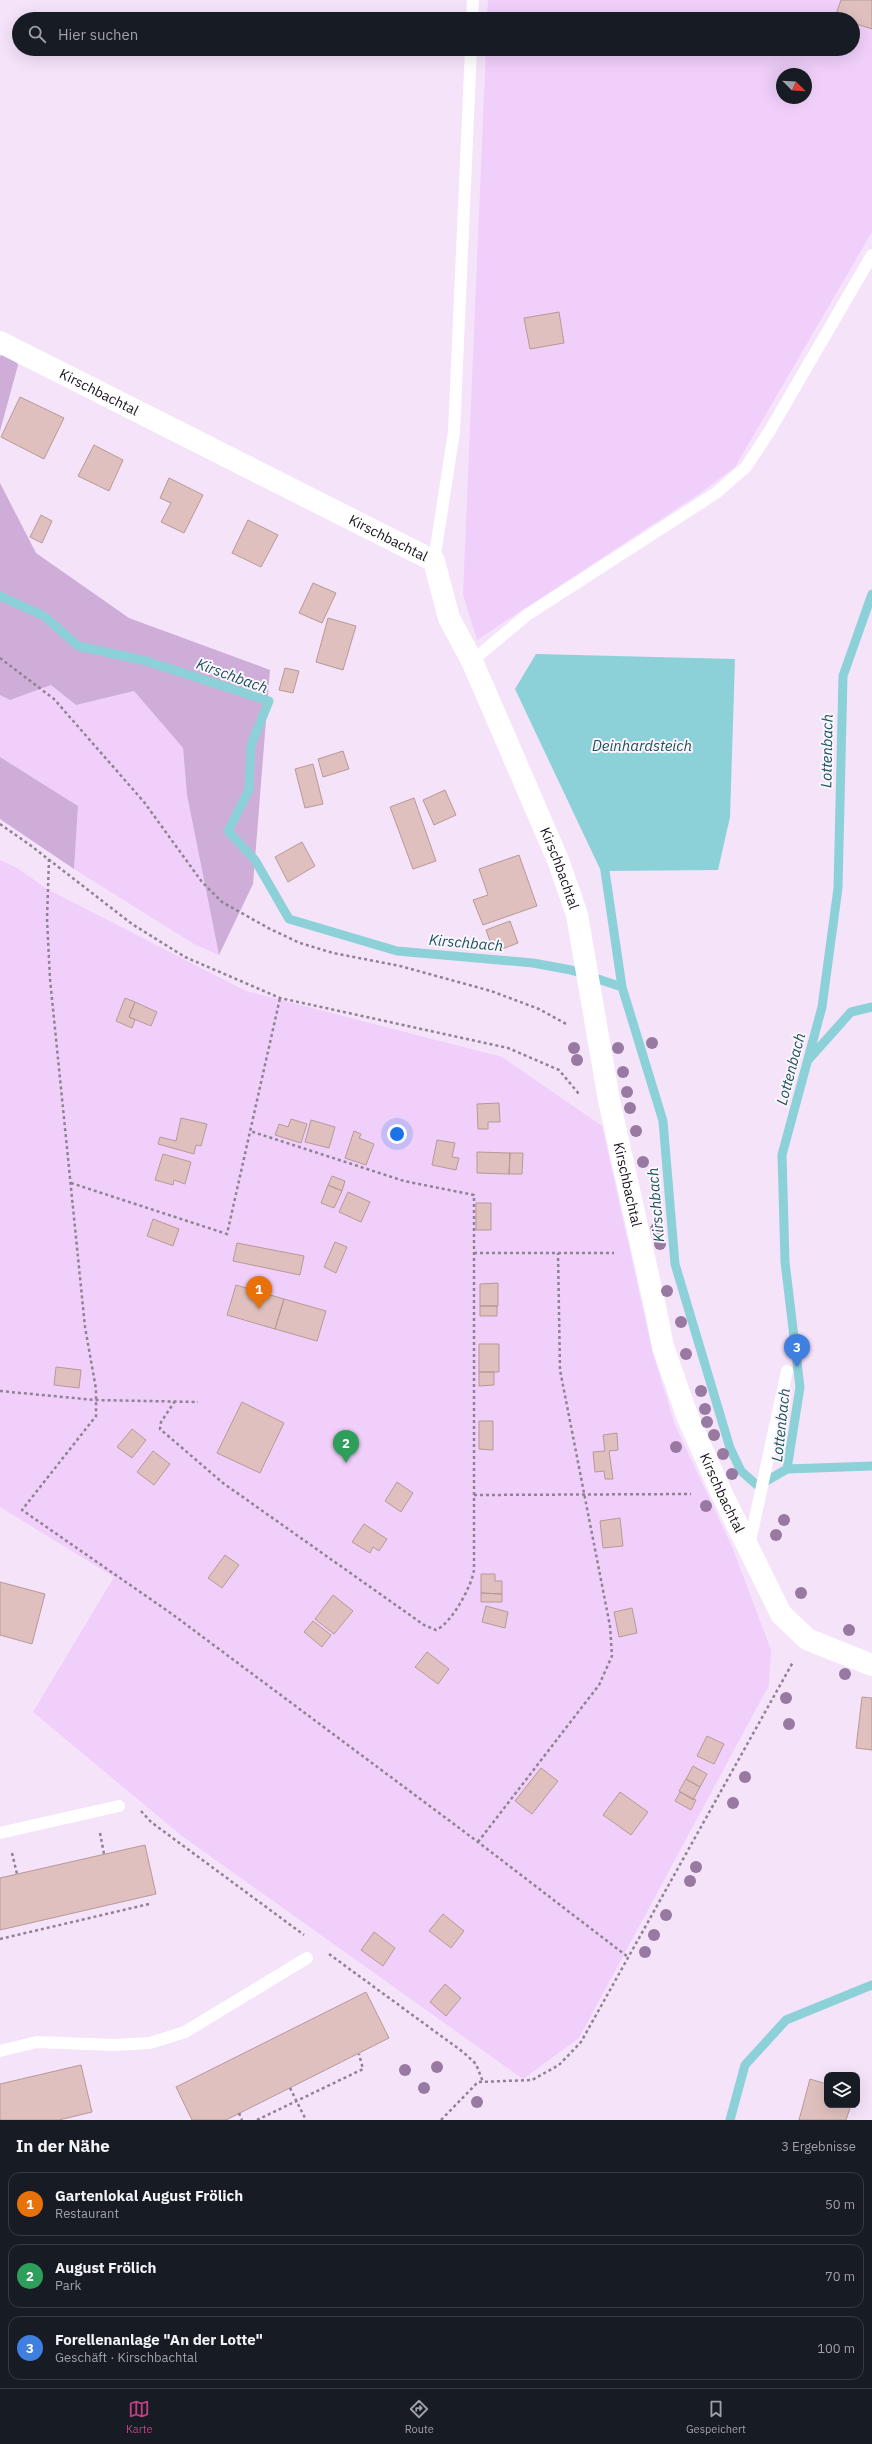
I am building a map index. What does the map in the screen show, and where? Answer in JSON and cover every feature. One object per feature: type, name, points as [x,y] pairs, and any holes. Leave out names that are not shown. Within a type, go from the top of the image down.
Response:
[{"type":"street","name":"Kirschbachtal","points":[[0,342],[434,561],[449,618],[472,661],[558,860],[577,915],[609,1100],[664,1347],[688,1418],[748,1549],[781,1614],[807,1639]]},
{"type":"street","points":[[807,1639],[872,1665]]},
{"type":"lane","points":[[472,12],[473,0]]},
{"type":"lane","points":[[434,561],[454,432],[470,56]]},
{"type":"lane","points":[[472,661],[527,615],[716,493],[746,467],[770,432],[872,255]]},
{"type":"lane","points":[[748,1549],[767,1469],[787,1371]]},
{"type":"lane","points":[[0,1833],[119,1806]]},
{"type":"lane","points":[[0,2051],[37,2042],[114,2045],[150,2043],[185,2032],[306,1958]]},
{"type":"path","points":[[0,658],[54,699],[144,802],[202,882],[222,902],[270,929],[300,943],[333,953],[400,966],[491,991],[539,1009],[600,1045]]},
{"type":"path","points":[[0,824],[49,859],[132,924],[185,957],[280,998],[508,1048],[559,1070],[580,1095],[609,1100]]},
{"type":"path","points":[[49,859],[47,920],[50,979],[72,1183],[85,1327],[96,1389],[96,1416],[22,1510],[172,1614],[478,1842],[628,1957]]},
{"type":"path","points":[[72,1183],[227,1234],[280,998]]},
{"type":"path","points":[[175,1401],[161,1422],[160,1430],[223,1483],[424,1625],[436,1630],[445,1624],[464,1596],[473,1578],[474,1195],[404,1181],[250,1131]]},
{"type":"path","points":[[474,1253],[643,1252]]},
{"type":"path","points":[[478,1842],[599,1684],[612,1656],[610,1626],[560,1370],[558,1253]]},
{"type":"path","points":[[0,1391],[95,1400],[198,1402]]},
{"type":"path","points":[[474,1495],[584,1493],[722,1494]]},
{"type":"path","points":[[441,2120],[478,2082],[532,2080],[559,2066],[581,2042],[777,1688],[807,1639]]},
{"type":"path","points":[[0,1940],[149,1904]]},
{"type":"path","points":[[257,2120],[364,2069],[359,2054]]},
{"type":"path","points":[[290,2088],[298,2101],[306,2120]]},
{"type":"path","points":[[239,2113],[242,2120]]},
{"type":"shaded area","points":[[488,0],[872,0],[872,232],[735,467],[699,494],[477,640],[463,594],[486,56],[860,56],[860,12],[487,12]]},
{"type":"shaded area","points":[[8,340],[18,365],[0,431],[0,357]]},
{"type":"shaded area","points":[[0,483],[36,553],[129,618],[270,670],[253,884],[219,955],[187,795],[183,748],[134,691],[76,705],[51,685],[10,700],[0,695]]},
{"type":"shaded area","points":[[51,685],[76,705],[134,691],[183,748],[187,795],[219,955],[194,944],[74,869],[78,806],[0,757],[0,695],[10,700]]},
{"type":"shaded area","points":[[0,757],[78,806],[74,869],[0,819]]},
{"type":"shaded area","points":[[0,860],[17,868],[47,889],[246,991],[502,1057],[602,1126],[653,1354],[675,1425],[733,1549],[771,1650],[769,1685],[579,2038],[523,2079],[182,1836],[33,1712],[114,1577],[0,1507]]},
{"type":"water","name":"Deinhardsteich","points":[[536,654],[735,659],[730,817],[718,870],[601,871],[515,689]]},
{"type":"building","points":[[841,0],[872,0],[872,29],[860,25],[860,12],[837,12]]},
{"type":"building","points":[[559,312],[564,343],[530,349],[524,318]]},
{"type":"building","points":[[20,397],[64,418],[44,459],[1,437]]},
{"type":"building","points":[[94,445],[123,460],[109,491],[78,476]]},
{"type":"building","points":[[169,478],[203,495],[184,533],[161,522],[171,503],[160,498]]},
{"type":"building","points":[[41,515],[52,521],[42,543],[30,537]]},
{"type":"building","points":[[248,520],[278,535],[261,567],[232,553]]},
{"type":"building","points":[[313,583],[336,593],[322,623],[299,613]]},
{"type":"building","points":[[328,618],[356,626],[343,670],[316,662]]},
{"type":"building","points":[[285,668],[299,671],[293,693],[279,690]]},
{"type":"building","points":[[343,751],[349,769],[323,777],[318,759]]},
{"type":"building","points":[[313,764],[323,804],[305,808],[295,769]]},
{"type":"building","points":[[445,790],[456,815],[434,825],[423,800]]},
{"type":"building","points":[[414,798],[436,861],[413,869],[390,807]]},
{"type":"building","points":[[302,842],[315,866],[288,882],[275,857]]},
{"type":"building","points":[[519,855],[537,906],[483,925],[473,900],[488,895],[479,869]]},
{"type":"building","points":[[510,921],[518,943],[494,952],[486,930]]},
{"type":"building","points":[[125,998],[135,1002],[129,1017],[135,1020],[132,1028],[116,1021]]},
{"type":"building","points":[[135,1002],[157,1012],[151,1026],[129,1017]]},
{"type":"building","points":[[499,1103],[500,1122],[488,1122],[488,1129],[478,1129],[477,1104]]},
{"type":"building","points":[[181,1118],[207,1124],[201,1146],[196,1145],[194,1154],[158,1144],[160,1137],[176,1141]]},
{"type":"building","points":[[291,1119],[307,1124],[301,1143],[275,1135],[279,1124],[288,1127]]},
{"type":"building","points":[[311,1120],[335,1127],[329,1148],[305,1142]]},
{"type":"building","points":[[354,1131],[361,1134],[359,1138],[374,1144],[366,1165],[345,1158]]},
{"type":"building","points":[[437,1140],[455,1143],[452,1157],[459,1158],[456,1170],[432,1165]]},
{"type":"building","points":[[477,1152],[510,1153],[509,1174],[477,1173]]},
{"type":"building","points":[[510,1153],[523,1153],[522,1174],[509,1174]]},
{"type":"building","points":[[163,1154],[191,1162],[185,1184],[174,1180],[173,1185],[155,1180]]},
{"type":"building","points":[[332,1176],[345,1181],[342,1191],[328,1185]]},
{"type":"building","points":[[328,1185],[342,1191],[334,1208],[321,1203]]},
{"type":"building","points":[[348,1192],[370,1202],[361,1222],[339,1212]]},
{"type":"building","points":[[476,1203],[491,1203],[491,1230],[476,1230]]},
{"type":"building","points":[[153,1219],[179,1229],[173,1246],[147,1236]]},
{"type":"building","points":[[335,1242],[347,1247],[336,1273],[324,1267]]},
{"type":"building","points":[[237,1243],[304,1256],[300,1275],[233,1261]]},
{"type":"building","points":[[498,1283],[498,1306],[480,1306],[480,1284]]},
{"type":"building","points":[[236,1285],[284,1299],[275,1329],[227,1315]]},
{"type":"building","points":[[284,1299],[326,1311],[317,1341],[275,1329]]},
{"type":"building","points":[[480,1306],[497,1306],[497,1316],[480,1316]]},
{"type":"building","points":[[479,1344],[499,1344],[499,1372],[479,1372]]},
{"type":"building","points":[[56,1367],[81,1370],[79,1388],[54,1385]]},
{"type":"building","points":[[479,1372],[494,1372],[494,1385],[479,1386]]},
{"type":"building","points":[[242,1402],[284,1423],[260,1473],[217,1453]]},
{"type":"building","points":[[479,1421],[493,1421],[493,1450],[479,1449]]},
{"type":"building","points":[[132,1429],[146,1440],[132,1458],[117,1447]]},
{"type":"building","points":[[617,1433],[618,1450],[609,1451],[613,1479],[605,1479],[604,1471],[595,1472],[593,1452],[605,1451],[603,1435]]},
{"type":"building","points":[[153,1451],[170,1464],[154,1485],[137,1472]]},
{"type":"building","points":[[397,1482],[413,1493],[401,1512],[385,1501]]},
{"type":"building","points":[[620,1518],[623,1546],[603,1548],[600,1521]]},
{"type":"building","points":[[364,1524],[387,1539],[379,1551],[373,1547],[370,1553],[352,1542]]},
{"type":"building","points":[[225,1555],[239,1565],[222,1588],[208,1578]]},
{"type":"building","points":[[481,1574],[495,1574],[495,1581],[502,1581],[502,1594],[481,1593]]},
{"type":"building","points":[[0,1582],[45,1594],[32,1644],[0,1635]]},
{"type":"building","points":[[481,1593],[502,1594],[502,1602],[481,1602]]},
{"type":"building","points":[[333,1595],[353,1611],[334,1634],[315,1619]]},
{"type":"building","points":[[486,1606],[508,1612],[505,1628],[482,1622]]},
{"type":"building","points":[[632,1608],[637,1633],[619,1637],[614,1612]]},
{"type":"building","points":[[313,1621],[331,1635],[322,1647],[304,1632]]},
{"type":"building","points":[[427,1652],[449,1669],[438,1684],[415,1667]]},
{"type":"building","points":[[862,1697],[872,1698],[872,1750],[856,1748]]},
{"type":"building","points":[[707,1736],[724,1744],[714,1764],[697,1756]]},
{"type":"building","points":[[693,1766],[707,1774],[700,1787],[686,1779]]},
{"type":"building","points":[[541,1768],[558,1781],[532,1814],[515,1801]]},
{"type":"building","points":[[686,1779],[700,1787],[693,1800],[679,1791]]},
{"type":"building","points":[[620,1792],[648,1812],[631,1835],[603,1815]]},
{"type":"building","points":[[680,1792],[696,1800],[691,1810],[675,1801]]},
{"type":"building","points":[[145,1845],[156,1894],[0,1930],[0,1878]]},
{"type":"building","points":[[443,1914],[464,1931],[451,1948],[429,1931]]},
{"type":"building","points":[[374,1932],[395,1948],[383,1966],[361,1950]]},
{"type":"building","points":[[445,1984],[461,1998],[446,2016],[430,2002]]},
{"type":"building","points":[[366,1992],[389,2038],[226,2120],[192,2120],[176,2087]]},
{"type":"building","points":[[81,2065],[92,2112],[59,2120],[0,2120],[0,2084]]},
{"type":"building","points":[[810,2079],[824,2083],[824,2108],[850,2108],[846,2120],[799,2120]]},
{"type":"waterway","name":"Lottenbach","points":[[872,594],[843,676],[838,888],[822,1007],[782,1155],[785,1262],[800,1387],[787,1469],[872,1466]]},
{"type":"waterway","name":"Kirschbach","points":[[0,596],[44,616],[78,646],[146,661],[269,701],[251,745],[249,790],[228,831],[255,860],[289,919],[397,951],[533,963],[571,970],[622,987]]},
{"type":"waterway","name":"Kirschbach","points":[[605,871],[622,987],[663,1121],[675,1264],[730,1448],[741,1471],[758,1486],[787,1469]]},
{"type":"waterway","points":[[809,1059],[851,1012],[872,1007]]},
{"type":"waterway","name":"Lottenbach","points":[[730,2120],[745,2065],[786,2020],[872,1985]]},
{"type":"place","name":"Gartenlokal August Frölich","points":[[259,1309]]},
{"type":"place","name":"Forellenanlage \"An der Lotte\"","points":[[797,1367]]},
{"type":"place","name":"August Frölich","points":[[346,1463]]}]
